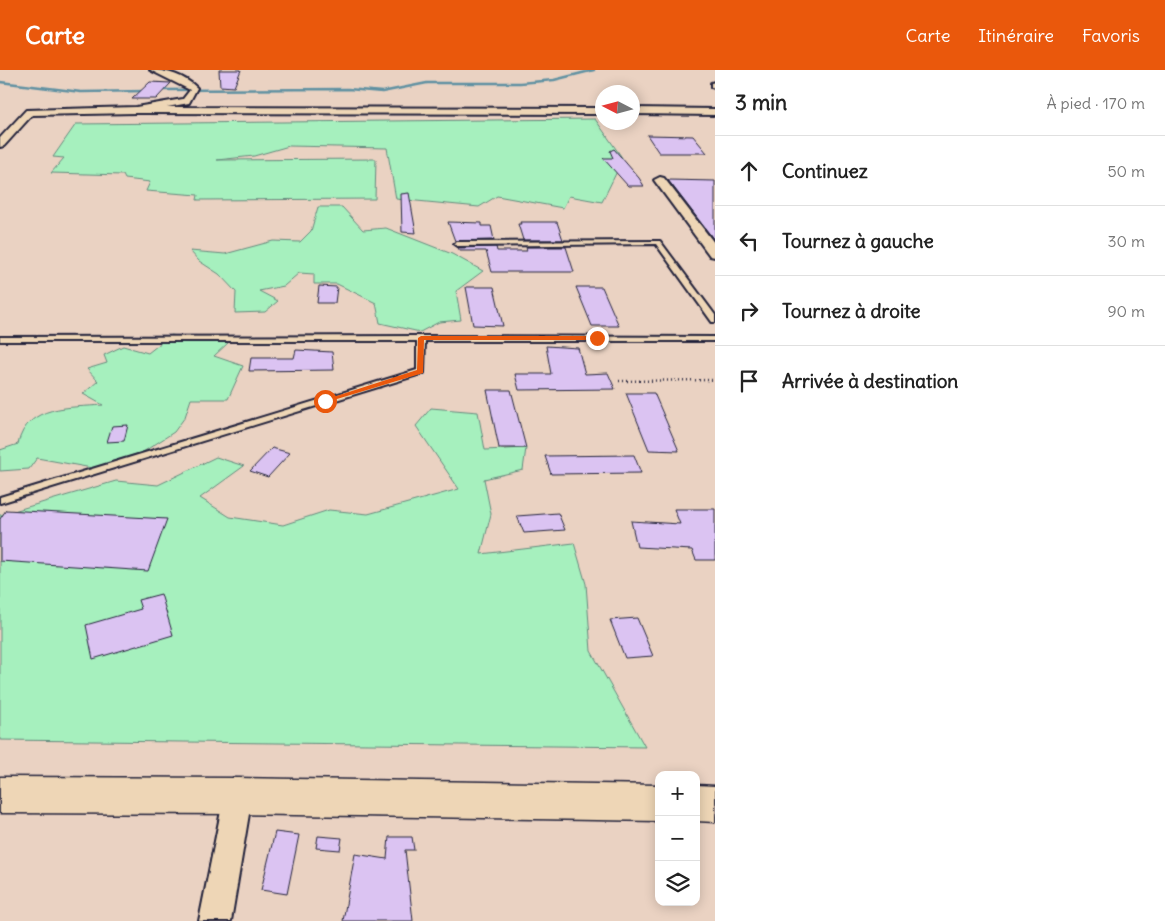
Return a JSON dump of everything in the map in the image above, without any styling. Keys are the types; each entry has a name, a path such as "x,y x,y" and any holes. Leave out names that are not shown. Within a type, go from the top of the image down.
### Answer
{"main road":[{"path":"0,795 238,796 655,803"},
{"path":"700,803 715,804"}],"street":[{"path":"154,70 172,76 193,88 182,70"},
{"path":"136,110 186,101 192,91"},
{"path":"0,144 29,112 136,110 595,111"},
{"path":"640,111 715,112"},
{"path":"660,180 715,253"},
{"path":"215,921 238,796"}],"lane":[{"path":"456,244 658,242 715,320"},
{"path":"0,500 420,371 421,338"},
{"path":"0,339 715,338"}],"path":[{"path":"619,381 715,380"}],"green space":[{"path":"595,119 595,130 603,130 623,159 602,202 569,196 563,208 497,196 479,207 396,199 387,148 289,146 254,156 217,160 376,159 375,199 197,200 198,195 146,191 150,182 125,179 123,175 51,173 64,158 53,157 76,124"},
{"path":"318,207 342,207 363,230 386,228 452,254 483,271 456,291 461,320 439,322 420,332 380,323 376,303 337,284 314,284 314,274 299,273 284,286 259,291 278,301 265,312 235,313 236,292 219,274 199,261 190,251 225,254 273,241 300,242 311,231"},
{"path":"171,335 229,342 214,356 243,366 228,399 191,399 185,417 174,432 143,452 92,468 37,458 29,469 0,471 0,450 18,444 23,431 30,421 40,415 64,408 103,405 83,394 98,381 87,369 107,363 104,355 123,346 148,353"},
{"path":"431,408 478,412 485,450 526,448 523,470 484,479 491,514 481,554 574,543 586,584 591,651 645,747 0,740 0,515 116,481 158,485 216,457 244,466 200,498 230,517 283,525 329,510 368,514 459,489 416,426"}],"building":[{"path":"219,70 241,70 234,87 220,86"},
{"path":"150,82 171,83 156,99 132,99"},
{"path":"647,135 693,136 707,153 659,153"},
{"path":"614,149 644,186 628,186 603,158 613,158 610,151"},
{"path":"668,180 715,181 715,241"},
{"path":"409,193 416,233 402,232 401,194"},
{"path":"448,222 482,223 482,226 491,226 494,240 455,241"},
{"path":"520,222 557,222 563,240 523,240 518,224 521,224"},
{"path":"496,247 497,251 527,251 526,247 566,247 574,272 492,272 486,251 460,251 458,248"},
{"path":"319,286 337,287 335,303 317,303"},
{"path":"466,287 494,287 503,326 473,325"},
{"path":"576,287 602,287 619,326 592,326"},
{"path":"546,346 578,348 585,374 608,373 615,389 519,390 515,374 551,374"},
{"path":"296,350 332,352 334,370 249,371 251,358 294,358"},
{"path":"487,390 511,390 526,448 499,448"},
{"path":"626,393 654,393 679,451 649,450"},
{"path":"128,425 124,441 107,442 112,426"},
{"path":"272,448 290,453 268,477 250,471"},
{"path":"634,455 641,473 551,474 545,456"},
{"path":"674,509 715,509 715,560 696,560 692,550 637,547 631,521 680,524"},
{"path":"6,510 167,519 148,571 0,561 0,519"},
{"path":"558,513 565,530 524,533 517,516"},
{"path":"161,594 173,635 93,659 86,625 141,609 138,600"},
{"path":"637,618 653,656 625,658 610,620"},
{"path":"275,832 299,835 287,894 261,890"},
{"path":"318,836 342,838 340,850 316,848"},
{"path":"389,837 412,837 414,850 405,850 413,921 343,921 355,854 387,859"}],"waterway":[{"path":"157,90 348,89 382,92 427,83 520,83 554,80 594,70"},
{"path":"0,82 81,92 146,91"}],"route":[{"path":"325,401 420,371 421,338 597,338"}]}
